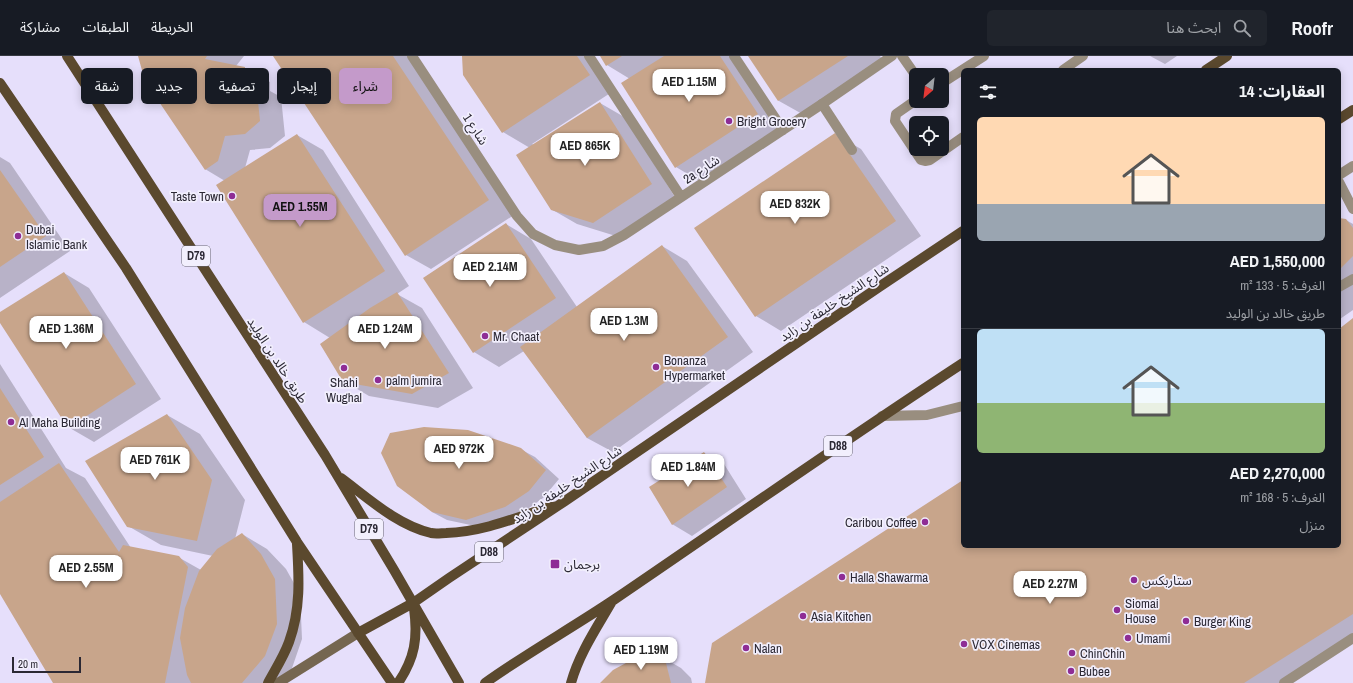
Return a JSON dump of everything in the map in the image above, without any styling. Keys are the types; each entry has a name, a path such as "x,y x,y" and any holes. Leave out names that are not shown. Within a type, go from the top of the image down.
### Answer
{"main road":[{"name":"طريق خالد بن الوليد","path":"67,56 336,474 413,602 459,683"},
{"path":"1209,68 1227,56"},
{"path":"0,83 126,268 297,542 392,683"},
{"path":"1341,118 1353,110"},
{"name":"شارع الشيخ خليفة بن زايد","path":"278,683 358,633 413,602 566,501 879,286 961,232"},
{"name":"D88","path":"485,683 516,661 613,601 882,416 961,364"},
{"path":"336,474 391,515 432,534 461,533 484,528 566,501"},
{"path":"268,683 289,642 296,619 299,598 297,542"},
{"path":"570,683 574,670 589,639 613,601"},
{"path":"398,683 407,670 414,649 416,627 413,602"}],"street":[{"name":"شارع 1","path":"412,56 517,216"},
{"path":"589,56 682,197"},
{"path":"734,56 783,130"},
{"name":"2a شارع","path":"517,216 533,234 555,245 579,250 603,246 624,235 822,104 881,59 892,56"},
{"path":"902,56 910,68"},
{"path":"965,68 984,56"},
{"path":"1066,68 1083,56"},
{"path":"949,78 961,71"},
{"path":"822,104 852,150"},
{"path":"909,105 896,114 895,121 921,160 930,160 961,138"},
{"path":"1341,174 1353,166"},
{"path":"1341,186 1353,209"},
{"path":"1341,286 1353,278"},
{"path":"882,416 927,415 961,406"},
{"path":"1284,683 1353,638"}],"building":[{"path":"138,56 207,56 205,59 245,67 205,68 205,104 258,104 260,121 245,134 225,136 218,161 205,170 161,104 197,104 197,68 141,68"},
{"path":"273,56 393,56 489,200 405,256 305,104 331,104 331,68 281,68"},
{"path":"462,56 577,56 590,75 502,133 463,75"},
{"path":"600,56 622,56 606,66"},
{"path":"664,56 720,56 758,114 675,168 621,83"},
{"path":"748,56 848,56 778,101"},
{"path":"600,102 652,184 593,223 551,210 516,155"},
{"path":"835,133 896,221 755,317 694,228"},
{"path":"297,134 385,271 303,323 216,185"},
{"path":"0,170 46,236 0,267"},
{"path":"1341,218 1346,219 1353,228 1353,256 1341,268"},
{"path":"506,223 556,298 473,353 423,278"},
{"path":"662,245 728,337 587,438 520,347"},
{"path":"64,272 136,384 68,428 0,323 0,312"},
{"path":"397,292 449,373 412,394 343,382 320,344 370,308"},
{"path":"1353,318 1353,614 1244,683 705,683 712,643 961,481 961,548 1341,548 1341,327"},
{"name":"Al Maha Building","path":"0,388 44,457 0,485"},
{"path":"167,414 212,480 197,541 127,527 85,461"},
{"path":"424,427 468,430 521,448 546,470 529,491 505,507 466,520 432,512 397,486 381,453 390,433"},
{"path":"704,452 727,487 672,525 649,487"},
{"path":"59,463 119,552 123,545 179,556 188,567 165,683 53,683 0,594 0,502"},
{"path":"242,533 261,554 275,579 277,624 265,656 242,683 191,683 187,675 180,638 185,608 199,571 217,549"},
{"path":"655,652 666,663 671,683 600,683 613,670 637,657"}],"place":[{"name":"Bright Grocery","path":"729,121"},
{"name":"Taste Town","path":"232,196"},
{"name":"Dubai Islamic Bank","path":"18,236"},
{"name":"Mr. Chaat","path":"485,336"},
{"name":"Bonanza Hypermarket","path":"656,367"},
{"name":"Shahi Wughal","path":"344,368"},
{"name":"palm jumira","path":"378,380"},
{"name":"Al Maha Building","path":"11,422"},
{"name":"Caribou Coffee","path":"925,522"},
{"name":"برجمان","path":"555,564"},
{"name":"Halla Shawarma","path":"842,577"},
{"name":"ستاربكس","path":"1134,580"},
{"name":"Siomai House","path":"1117,610"},
{"name":"Asia Kitchen","path":"803,616"},
{"name":"Burger King","path":"1186,621"},
{"name":"Umami","path":"1128,638"},
{"name":"VOX Cinemas","path":"964,644"},
{"name":"Nalan","path":"746,648"},
{"name":"ChinChin","path":"1072,653"},
{"name":"Bubee","path":"1071,671"}]}
